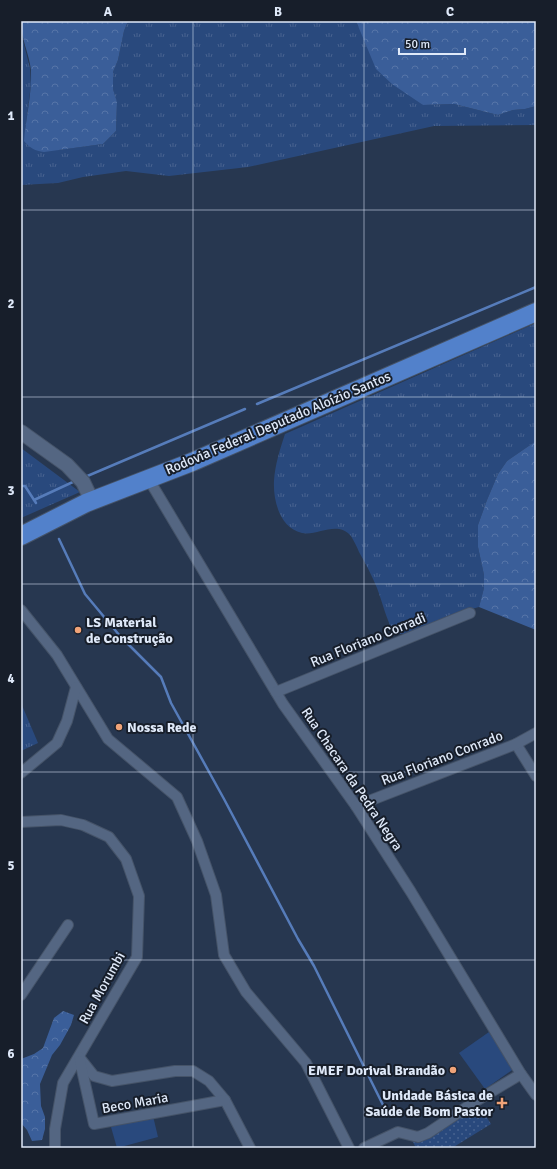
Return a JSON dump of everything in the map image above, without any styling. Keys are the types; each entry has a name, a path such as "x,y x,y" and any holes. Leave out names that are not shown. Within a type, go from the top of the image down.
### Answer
{"highway":[{"name":"Rodovia Federal Deputado Aloízio Santos","path":"21,536 89,502 198,459 536,312"},
{"path":"21,530 89,502"},
{"path":"21,543 46,524"}],"street":[{"path":"21,432 67,465 83,482 89,502"},
{"name":"Rua Chacara da Pedra Negra","path":"148,478 276,692 356,806 411,892 521,1074 536,1095"},
{"path":"21,610 57,655 108,739 177,797 197,841 216,895 224,954 246,992 306,1063 349,1148"},
{"name":"Rua Floriano Corradi","path":"276,692 470,613"},
{"path":"21,773 57,743 67,721 76,687"},
{"name":"Rua Floriano Conrado","path":"356,806 516,744 536,733"},
{"path":"516,744 536,776"},
{"name":"Rua Morumbi","path":"21,822 62,820 82,825 109,837 126,859 139,896 137,957 80,1057 63,1083 55,1129 55,1148"},
{"path":"21,995 68,925"},
{"path":"80,1057 94,1076 112,1081 175,1071 192,1071 209,1081 225,1100 250,1148"},
{"name":"Beco Maria","path":"80,1057 94,1124 225,1100"},
{"path":"364,1148 398,1132 418,1137 428,1133 476,1100 521,1074"}],"green space":[{"path":"21,21 128,21 124,31 118,60 113,72 113,89 117,102 116,131 103,144 44,152 33,149 24,141 30,97 31,70 22,34"},
{"path":"128,21 356,21 358,26 423,105 454,104 498,115 513,110 536,106 536,125 434,126 248,167 169,176 126,171 83,177 58,183 21,185 21,33 30,68 31,84 25,132 58,150 103,144 116,131 117,103 113,89 113,72 118,60 124,31"},
{"path":"356,21 536,21 536,106 513,110 498,115 454,104 423,105 392,84 376,69"},
{"path":"536,323 536,441 507,461 498,474 478,525 478,547 484,575 484,588 479,607 453,614 411,635 394,633 369,570 351,536 346,531 340,529 302,533 288,526 279,513 275,497 274,481 285,434"},
{"path":"536,441 536,630 479,607 484,588 484,575 478,547 478,525 498,474 507,461"},
{"path":"21,448 80,492 21,518"},
{"path":"21,703 38,743 21,751"},
{"path":"63,1011 74,1015 71,1025 60,1045 52,1055 40,1084 41,1106 45,1117 45,1129 42,1140 32,1141 27,1130 21,1123 21,1059 34,1054 43,1048 54,1018"},
{"path":"489,1032 515,1068 485,1089 459,1053"},
{"path":"478,1104 491,1124 452,1148 416,1148 412,1140"},
{"path":"153,1116 158,1137 117,1148 111,1127"}],"waterway":[{"path":"257,404 536,287"},
{"path":"85,477 245,409"},
{"path":"34,500 75,481"},
{"path":"21,486 25,486 36,503"},
{"path":"59,539 85,594 120,636 161,677 171,703 314,966 385,1109"}],"place":[{"name":"LS Material de Construção","path":"78,630"},
{"name":"Nossa Rede","path":"119,727"},
{"name":"EMEF Dorival Brandão","path":"453,1070"},
{"name":"Unidade Básica de Saúde de Bom Pastor","path":"502,1103"}]}
